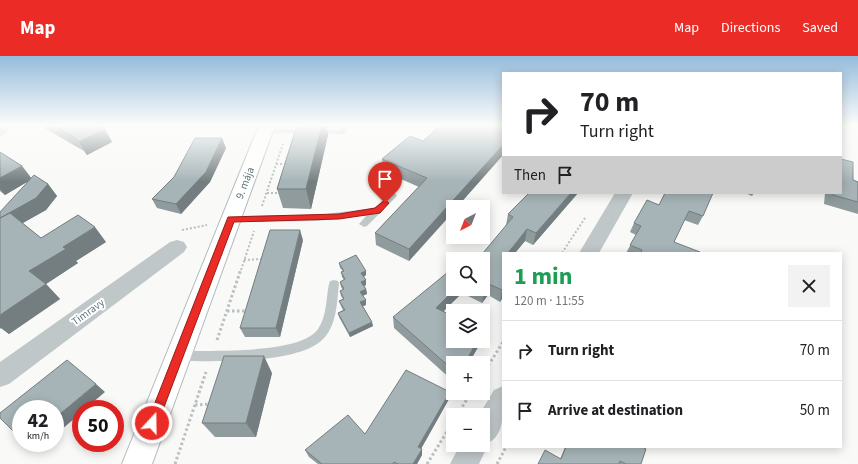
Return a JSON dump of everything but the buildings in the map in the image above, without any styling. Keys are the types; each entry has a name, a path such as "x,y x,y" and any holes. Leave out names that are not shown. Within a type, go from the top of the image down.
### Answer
{"main road":[{"name":"9. mája","path":"137,464 231,219 266,144"}],"street":[{"path":"590,252 623,194"},
{"name":"Timravy","path":"3,370 180,238"},
{"path":"490,420 502,400"},
{"path":"464,464 471,452"}],"lane":[{"path":"364,224 393,195"},
{"path":"231,219 318,218 377,211"},
{"path":"178,356 278,352 308,345 317,339 326,325 334,284"}],"path":[{"path":"175,464 276,164 274,144"},
{"path":"276,164 289,164"},
{"path":"266,193 287,193"},
{"path":"563,252 586,217"},
{"path":"180,238 208,225"},
{"path":"244,260 268,259"},
{"path":"227,312 252,311"},
{"path":"490,363 502,344"},
{"path":"195,405 218,404"},
{"path":"427,464 446,433"},
{"path":"497,464 505,448"}],"route":[{"path":"152,423 231,219 318,218 339,216 377,211 385,203"}]}
